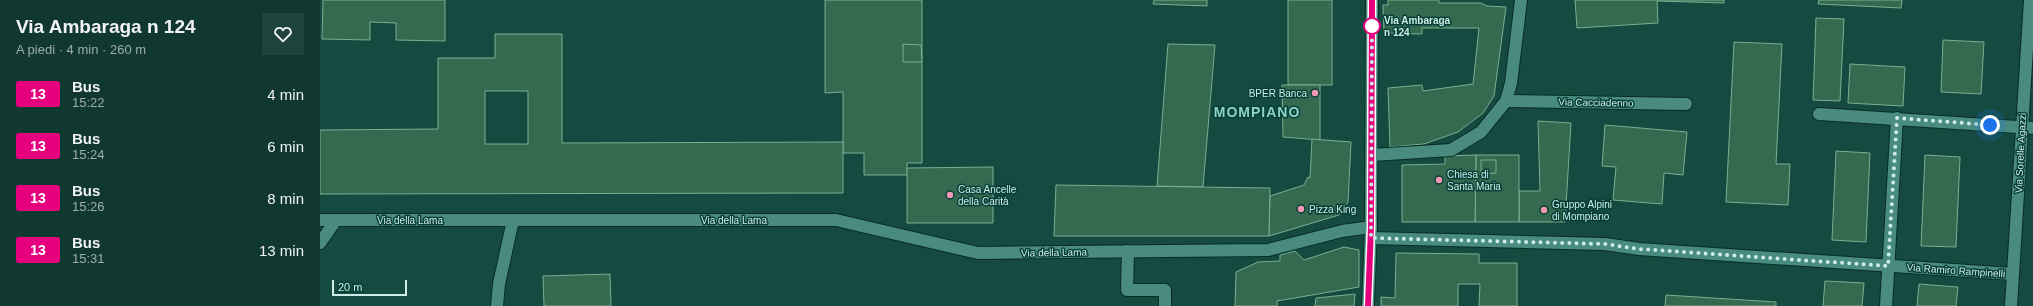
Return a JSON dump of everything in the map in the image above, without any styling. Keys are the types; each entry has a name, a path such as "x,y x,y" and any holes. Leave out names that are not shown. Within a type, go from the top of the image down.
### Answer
{"street":[{"path":"1368,306 1371,233 1372,0"},
{"path":"1372,155 1451,150 1481,132 1506,101 1511,83 1521,0"},
{"name":"Via Sorelle Agazzi","path":"2011,306 2027,128 2030,0"},
{"name":"Via Cacciadenno","path":"1506,101 1686,104"},
{"path":"1819,114 1897,118 2027,128"},
{"path":"1886,306 1897,118"},
{"name":"Via della Lama","path":"320,220 836,220 978,253 1128,250 1268,250 1342,231 1371,233"},
{"path":"320,244 336,220"},
{"path":"497,306 499,284 513,220"},
{"name":"Via Ramiro Rampinelli","path":"1371,233 1605,244 1639,249 2013,274"},
{"path":"1128,250 1127,290 1165,290 1165,306"}],"building":[{"path":"323,0 445,0 445,41 396,40 396,23 370,22 370,40 322,39"},
{"path":"825,0 922,0 922,163 907,163 907,175 864,175 864,153 843,153 843,92 825,93"},
{"path":"1154,0 1207,0 1207,6 1153,4"},
{"path":"1288,0 1332,0 1332,85 1288,85"},
{"path":"1388,0 1439,0 1439,3 1481,3 1487,6 1506,7 1494,96 1483,113 1458,132 1424,144 1390,147 1388,88 1422,85 1423,91 1473,84 1479,28 1422,28 1422,34 1384,33 1383,5 1388,5"},
{"path":"1575,0 1724,0 1724,3 1657,1 1658,23 1577,28"},
{"path":"1819,0 1902,0 1901,8 1818,4"},
{"path":"1816,18 1844,19 1840,101 1813,100"},
{"path":"495,34 562,34 562,143 843,142 843,193 320,194 320,130 438,129 438,58 495,58","holes":["485,91 528,91 528,144 485,144"]},
{"path":"1943,40 1984,42 1981,94 1941,92"},
{"path":"1734,42 1782,44 1776,164 1790,164 1788,205 1726,202"},
{"path":"903,44 921,45 922,62 903,62"},
{"path":"1168,44 1215,45 1203,187 1157,186"},
{"path":"1850,64 1905,67 1903,106 1848,103"},
{"path":"1282,85 1320,85 1320,140 1283,137"},
{"path":"1538,121 1571,123 1565,222 1519,222 1519,191 1540,191"},
{"path":"1605,125 1687,132 1683,175 1664,173 1662,204 1613,200 1616,167 1602,166"},
{"path":"1312,139 1351,142 1348,202 1339,215 1269,236 1270,196 1304,185 1308,177 1310,178"},
{"path":"1836,151 1870,153 1866,242 1832,240"},
{"path":"1476,155 1519,155 1519,222 1475,222"},
{"name":"Chiesa di Santa Maria","path":"1476,155 1475,222 1402,222 1402,165 1445,164 1445,156"},
{"path":"1925,155 1960,157 1956,247 1921,246"},
{"path":"1481,160 1496,160 1496,173 1481,174"},
{"name":"Casa Ancelle della Carità","path":"993,167 993,223 907,223 907,168"},
{"path":"1056,185 1270,188 1269,236 1054,236"},
{"path":"1344,247 1359,250 1359,287 1277,301 1277,306 1235,306 1236,272 1258,262 1280,261 1280,255 1295,251 1304,260"},
{"path":"1396,253 1479,254 1479,263 1517,263 1517,306 1479,306 1480,284 1458,284 1458,306 1381,306 1381,297 1395,298"},
{"path":"610,274 611,306 544,306 543,276"},
{"path":"1825,281 1864,283 1862,306 1823,306"},
{"path":"1919,284 1958,287 1956,306 1917,306"},
{"path":"1355,294 1354,306 1315,306 1316,298"},
{"path":"1666,295 1776,302 1776,306 1665,306"}],"bus line":[{"name":"13","path":"1368,306 1372,155 1372,0"}],"place":[{"name":"Via Ambaraga n 124","path":"1372,26"},
{"name":"BPER Banca","path":"1315,93"},
{"name":"Chiesa di Santa Maria","path":"1439,180"},
{"name":"Casa Ancelle della Carità","path":"950,195"},
{"name":"Pizza King","path":"1301,209"},
{"name":"Gruppo Alpini di Mompiano","path":"1544,210"}],"district":[{"name":"MOMPIANO","path":"1257,112"}],"route":[{"path":"1372,26 1371,238 1605,244 1639,249 1888,266 1897,118 1990,125"}]}
